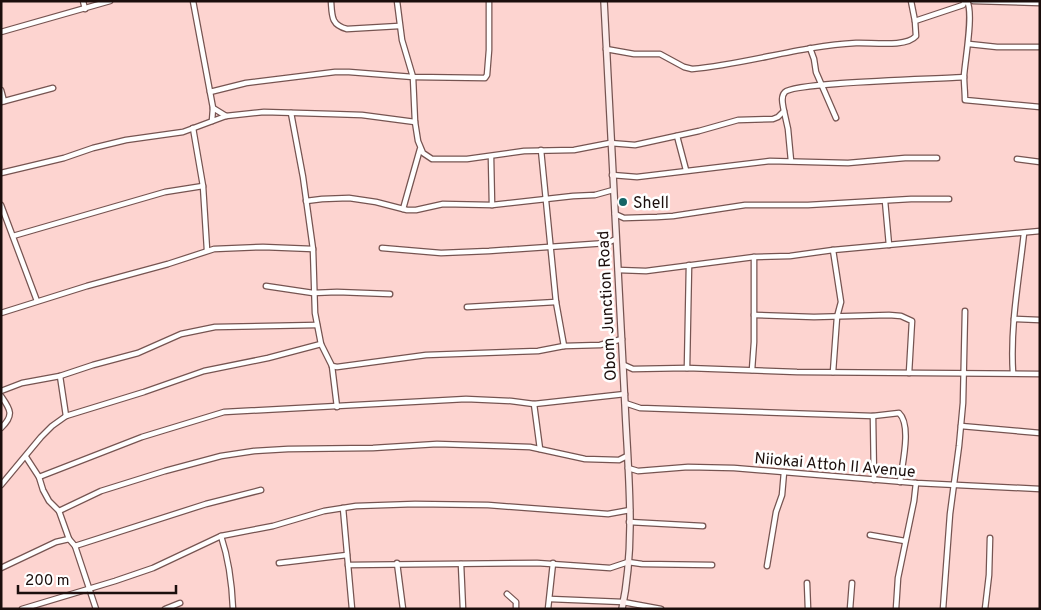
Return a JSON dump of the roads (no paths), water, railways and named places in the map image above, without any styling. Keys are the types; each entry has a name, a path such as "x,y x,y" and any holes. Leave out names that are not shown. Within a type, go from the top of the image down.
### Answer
{"main road":[{"name":"Obom Junction Road","path":"604,1 630,510 628,562 622,609"}],"street":[{"path":"83,1 85,9"},
{"path":"1,32 110,1"},
{"path":"194,1 213,108 212,121"},
{"path":"331,1 334,22 338,27 347,29 399,26"},
{"path":"397,1 399,26 405,54 413,77 415,122 420,148 422,154 432,159 491,157 524,151 574,150 610,143 635,145 738,120 773,119 778,117 784,110"},
{"path":"210,92 246,84 335,72 413,77 485,78 487,75 489,50 489,1"},
{"path":"606,49 634,54 660,54 684,67 692,69 810,48 852,43 908,41 913,40 916,36 916,21 911,1"},
{"path":"916,21 963,5 966,1 970,7 964,77 965,100 1040,107"},
{"path":"973,1 1040,3"},
{"path":"968,44 997,47 1040,47"},
{"path":"810,48 816,72 836,118"},
{"path":"792,160 782,100 784,92 822,85 964,77"},
{"path":"1,90 3,101 53,88"},
{"path":"213,108 226,116"},
{"path":"1,173 64,158 93,148 183,132 226,116 264,112 362,115 415,122"},
{"path":"291,113 313,249 313,293 317,325 321,344 332,366 337,407"},
{"path":"193,128 202,186 207,250"},
{"path":"677,136 686,170"},
{"path":"403,209 420,148"},
{"path":"541,150 556,302 564,346"},
{"path":"491,157 492,205"},
{"path":"612,175 637,177 746,163 792,160 848,163 904,158 936,158"},
{"path":"1017,159 1040,162"},
{"path":"14,236 165,192 202,186"},
{"path":"306,201 350,198 416,210 443,204 492,205 595,195 613,190"},
{"path":"615,214 624,218 657,217 745,205 808,205 884,200 950,199"},
{"path":"884,200 889,245"},
{"path":"1,205 37,301"},
{"path":"618,270 646,272 754,257 790,256 833,250 1040,231"},
{"path":"1013,373 1011,352 1024,232"},
{"path":"382,248 441,253 489,252 607,243 616,239"},
{"path":"1,313 168,264 207,250 253,247 313,249"},
{"path":"833,250 841,302 837,316 833,372"},
{"path":"752,370 754,257"},
{"path":"687,368 689,265"},
{"path":"266,286 313,293 390,294"},
{"path":"466,307 556,302"},
{"path":"943,609 964,374 965,311"},
{"path":"754,315 889,315 908,318 912,321 909,373"},
{"path":"1014,319 1040,320"},
{"path":"1,391 22,383 60,376 138,353 168,339 202,328 317,325"},
{"path":"332,366 338,367 426,355 538,351 564,346 600,344 622,339"},
{"path":"1,485 41,437 66,416 204,371 268,358 321,344"},
{"path":"624,365 633,369 687,368 833,372 1040,374"},
{"path":"60,376 66,416"},
{"path":"39,477 142,437 224,412 466,400 511,401 534,404 625,394"},
{"path":"1,396 9,407 10,413 9,421 1,428"},
{"path":"625,403 640,408 873,416 899,413 903,417 905,425 905,444 900,482"},
{"path":"534,404 540,449"},
{"path":"873,416 874,480"},
{"path":"960,426 1040,433"},
{"path":"59,511 101,492 165,471 221,456 254,451 373,448 437,444 516,446 585,459 619,460 627,456"},
{"path":"26,457 39,477 49,501 59,511 69,539 75,546 96,609"},
{"name":"Niiokai Attoh II Avenue","path":"628,468 638,471 700,467 900,482 1040,489"},
{"path":"767,566 776,512 782,495 784,472"},
{"path":"896,609 898,578 916,483"},
{"path":"75,546 206,504 261,490"},
{"path":"22,609 152,568 221,536 273,526 301,516 343,508 415,504 495,506 608,514 630,510"},
{"path":"343,508 352,609"},
{"path":"629,522 703,526"},
{"path":"870,535 905,541"},
{"path":"221,536 227,554 233,609"},
{"path":"985,609 989,575 990,538"},
{"path":"1,568 56,542 69,539"},
{"path":"279,563 347,556"},
{"path":"348,565 398,563 554,564 610,568 628,562 712,565"},
{"path":"398,563 403,609"},
{"path":"461,564 463,609"},
{"path":"548,609 554,564"},
{"path":"807,583 808,609"},
{"path":"850,609 852,583"},
{"path":"507,594 516,602 516,609"},
{"path":"550,599 623,602 662,609"},
{"path":"165,609 180,604"}],"place":[{"name":"Shell","path":"623,202"}]}
